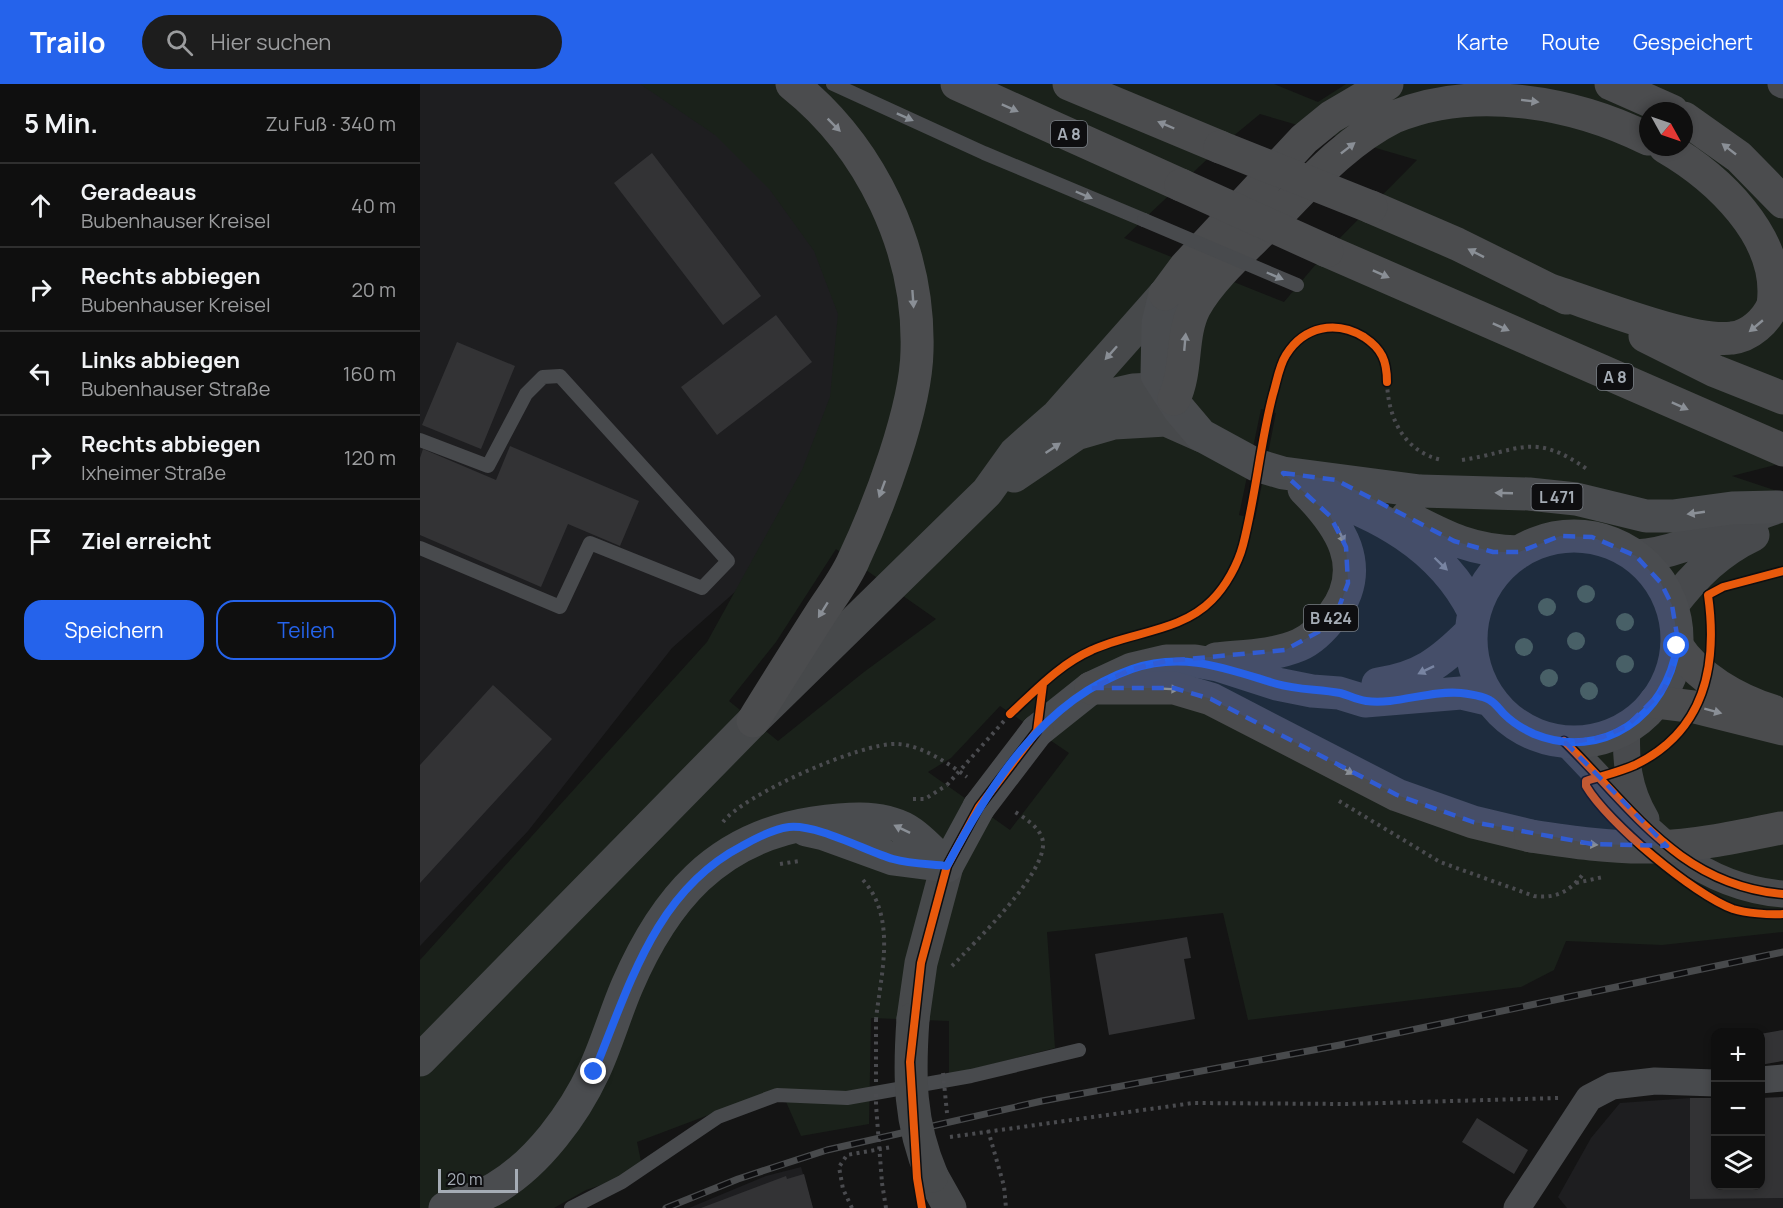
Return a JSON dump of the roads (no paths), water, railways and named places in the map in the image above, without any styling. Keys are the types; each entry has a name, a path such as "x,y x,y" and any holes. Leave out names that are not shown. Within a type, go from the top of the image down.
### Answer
{"highway":[{"path":"753,721 854,561 881,492 906,417 917,351 912,281 891,211 872,174 841,132 792,84"},
{"name":"A 8","path":"957,84 1328,251 1783,450"},
{"path":"1069,84 1457,244 1714,371 1783,398"},
{"path":"1165,294 1185,267 1304,139 1331,117 1388,84"},
{"path":"1611,84 1652,102"},
{"path":"1166,409 1183,375 1189,320 1205,291 1328,164 1354,142 1394,117 1435,102 1502,98 1533,100 1580,111 1639,135"},
{"path":"1693,124 1739,157 1783,202"},
{"path":"1547,288 1683,332 1716,339 1744,335 1764,319 1778,294 1781,274 1779,260 1767,233 1739,201 1719,183 1678,156"},
{"path":"1677,646 1687,662 1708,678 1754,703 1783,714"},
{"path":"1091,688 1174,688 1198,694 1224,705 1397,795 1473,822 1531,836 1592,844 1651,847 1734,837 1782,828"},
{"path":"1655,702 1695,707 1783,729"}],"main road":[{"name":"B 424","path":"1165,294 1158,323 1156,362 1166,409 1179,409 1202,436 1243,460 1356,507 1399,530 1450,573 1462,587 1472,622 1476,670 1491,700 1523,728 1543,737 1564,741 1597,739 1627,726 1655,702 1670,675 1677,646 1672,605 1654,573 1635,556 1607,541 1576,535 1545,540 1519,552 1490,579 1472,622 1447,656 1424,672 1339,693"},
{"path":"420,1060 753,721 889,585 987,492 1015,453 1058,415 1165,294"},
{"path":"987,492 1029,467 1076,434 1166,409 1154,388 1098,398 1058,415"},
{"name":"B 424","path":"1294,481 1336,480 1466,546 1493,552 1519,552"},
{"name":"L 471","path":"1336,480 1420,491 1529,494 1576,499 1646,516 1673,516 1732,508 1780,511"},
{"name":"B 424","path":"947,866 986,798 1023,723 1132,669 1166,661 1195,661 1265,654 1299,645 1320,631 1339,607 1348,583 1346,547 1336,525 1294,481"},
{"name":"B 424","path":"1195,661 1218,665 1277,684 1312,691 1339,693 1365,701 1461,693 1491,700"},
{"path":"445,1208 496,1188 525,1165 572,1109 594,1072 627,986 648,942 668,910 698,875 729,853 759,837 790,827 839,819 868,819 907,830 947,866 921,963 910,1062 916,1137 924,1187 950,1208"}],"street":[{"path":"1635,556 1662,554 1683,548 1780,511"},
{"path":"1672,605 1696,574 1780,511"},
{"path":"1627,726 1627,768 1631,789 1657,838"},
{"path":"1564,741 1622,805 1657,838 1693,866 1724,882 1758,892 1783,894"},
{"path":"1765,1080 1783,1078"},
{"path":"1517,1208 1589,1098 1612,1086 1656,1082 1711,1083"}],"lane":[{"path":"833,84 984,153 1297,285"},
{"path":"420,440 488,466 526,394 543,377 560,376 728,561 702,588 590,543 560,607 420,548"},
{"path":"572,1208 622,1182 718,1116 777,1095 847,1098 970,1076 1079,1050"}],"railway":[{"path":"666,1208 738,1179 827,1150 1042,1101 1340,1045 1783,952"}]}
